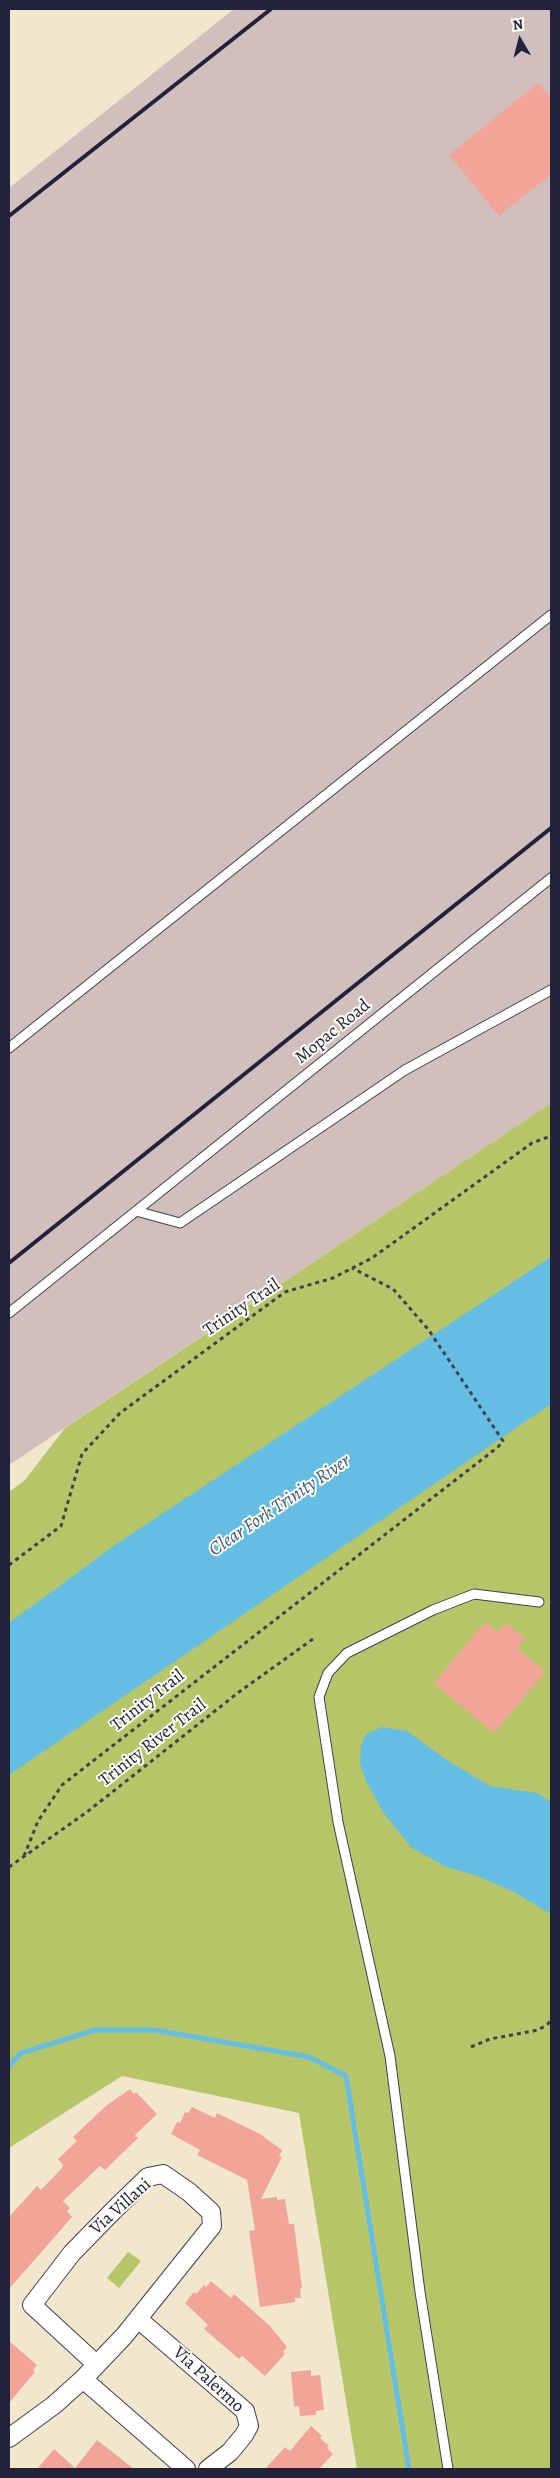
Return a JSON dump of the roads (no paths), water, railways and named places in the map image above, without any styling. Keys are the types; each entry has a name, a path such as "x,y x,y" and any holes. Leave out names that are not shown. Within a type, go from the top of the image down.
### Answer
{"street":[{"name":"Via Villani","path":"9,2438 54,2406 83,2379 138,2319 212,2226 211,2212 189,2192 163,2174 148,2177 115,2209 72,2253 32,2306 96,2364"},
{"name":"Via Palermo","path":"138,2319 245,2411 249,2426 244,2435 230,2452 208,2469"},
{"path":"83,2379 186,2469"}],"lane":[{"path":"9,1048 551,615"},
{"name":"Mopac Road","path":"9,1313 551,878"},
{"path":"136,1211 180,1223 405,1070 551,990"},
{"path":"448,2469 420,2292 390,2056 338,1822 319,1697 328,1673 347,1653 433,1610 474,1594 539,1602"}],"water":[{"name":"Clear Fork Trinity River","path":"551,1257 551,1404 9,1775 9,1623 115,1545"},
{"path":"382,1727 407,1731 445,1759 490,1786 537,1793 551,1802 551,1914 514,1892 475,1875 446,1867 411,1847 383,1812 366,1781 360,1764 361,1746 366,1734"}],"waterway":[{"path":"9,2066 21,2053 95,2030 155,2030 309,2057 346,2076 409,2469"}],"railway":[{"path":"9,216 271,9"},
{"path":"9,1263 551,828"}]}
